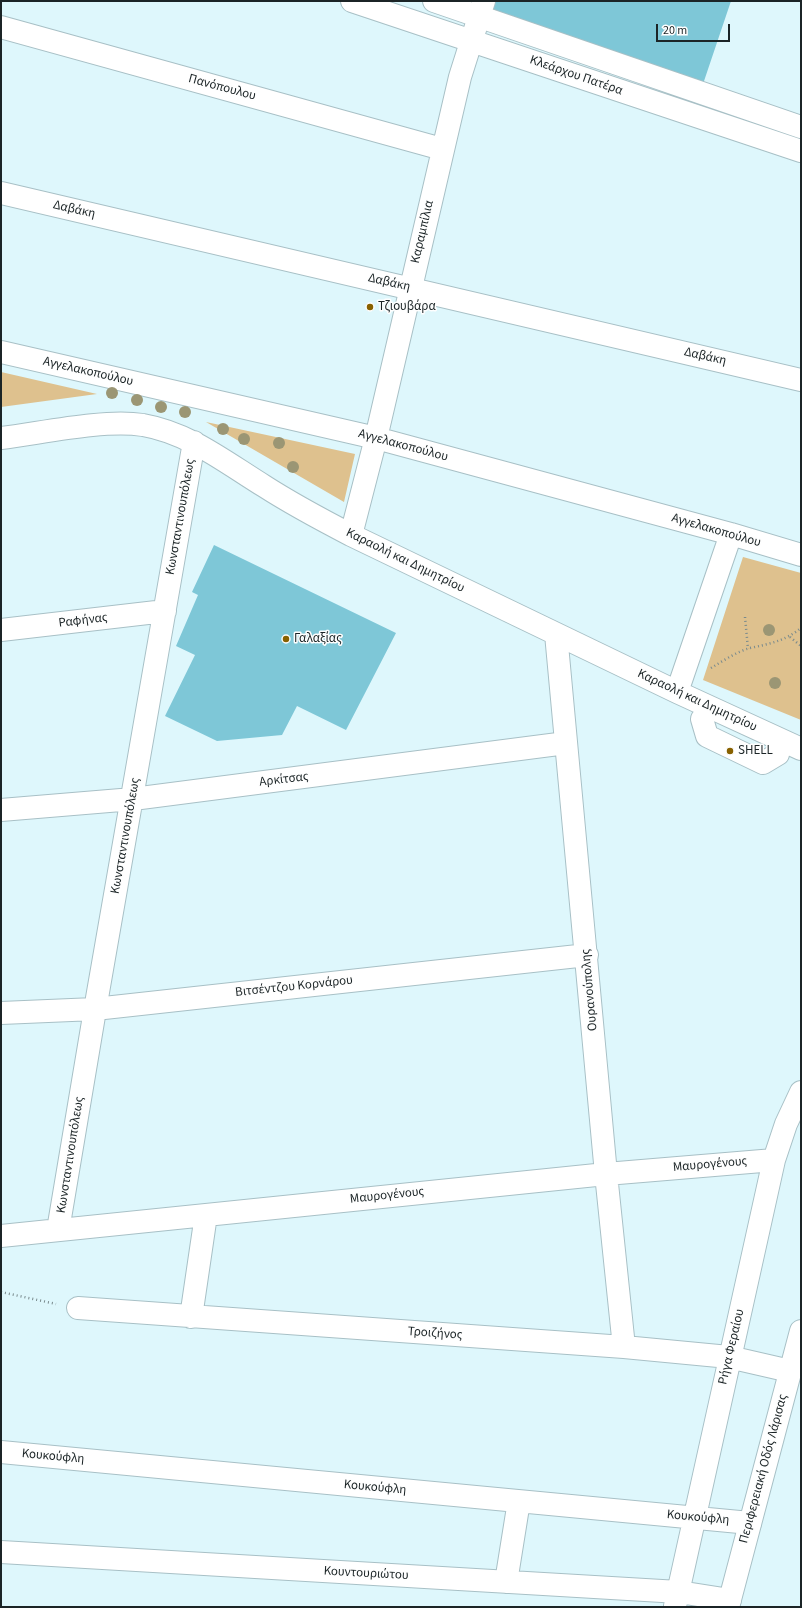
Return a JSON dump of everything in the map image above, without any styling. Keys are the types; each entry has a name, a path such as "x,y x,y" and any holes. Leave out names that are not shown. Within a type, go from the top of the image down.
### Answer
{"main road":[{"name":"Κλεάρχου Πατέρα","path":"352,1 801,151"},
{"name":"Κλεάρχου Πατέρα","path":"434,1 481,9 801,127"},
{"name":"Καραμπίλια","path":"351,535 376,438 442,149 470,40 481,9"},
{"name":"Πανόπουλου","path":"1,27 442,149"},
{"name":"Δαβάκη","path":"1,193 801,380"},
{"name":"Αγγελακοπούλου","path":"1,352 376,438 731,534 801,555"},
{"name":"Καραολή και Δημητρίου","path":"1,438 91,426 120,424 142,425 165,430 194,442 304,510 351,535 677,692 801,749"},
{"name":"Κωνσταντινουπόλεως","path":"58,1230 194,442"},
{"path":"677,692 731,534"},
{"name":"Ραφήνας","path":"1,630 165,611"},
{"name":"Ουρανούπολης","path":"556,634 587,955 606,1174 624,1347"},
{"path":"702,718 707,736 763,763 778,754"},
{"name":"Αρκίτσας","path":"1,810 133,799 566,743"},
{"name":"Βιτσέντζου Κορνάρου","path":"1,1013 95,1009 587,955"},
{"name":"Ρήγα Φεραίου","path":"677,1600 729,1357 774,1160 786,1124 801,1092"},
{"name":"Μαυρογένους","path":"1,1236 606,1174 774,1160"},
{"path":"191,1317 206,1215"},
{"name":"Τρoιζήνος","path":"78,1308 624,1347 729,1357 790,1371"},
{"name":"Περιφερειακή Οδός Λάρισας","path":"729,1603 801,1331"},
{"name":"Κουκούφλη","path":"1,1452 750,1523"},
{"path":"506,1582 519,1501"},
{"name":"Κουντουριώτου","path":"1,1552 506,1582 677,1600 729,1603"}],"path":[{"path":"745,617 748,649"},
{"path":"686,664 705,672 722,661 748,649 790,637 801,628"},
{"path":"790,637 801,646"},
{"path":"1,1292 78,1308"}],"shaded area":[{"path":"1,372 97,394 1,407"},
{"path":"206,422 355,454 344,502"},
{"path":"743,557 801,573 801,720 703,680"}],"building":[{"path":"489,1 731,1 702,87 485,13"},
{"name":"Γαλαξίας","path":"214,545 396,633 346,730 297,706 282,735 217,741 165,716 195,655 176,646 198,595 192,592"}],"place":[{"name":"Τζιουβάρα","path":"370,307"},
{"name":"Γαλαξίας","path":"286,639"},
{"name":"SHELL","path":"730,751"}]}
